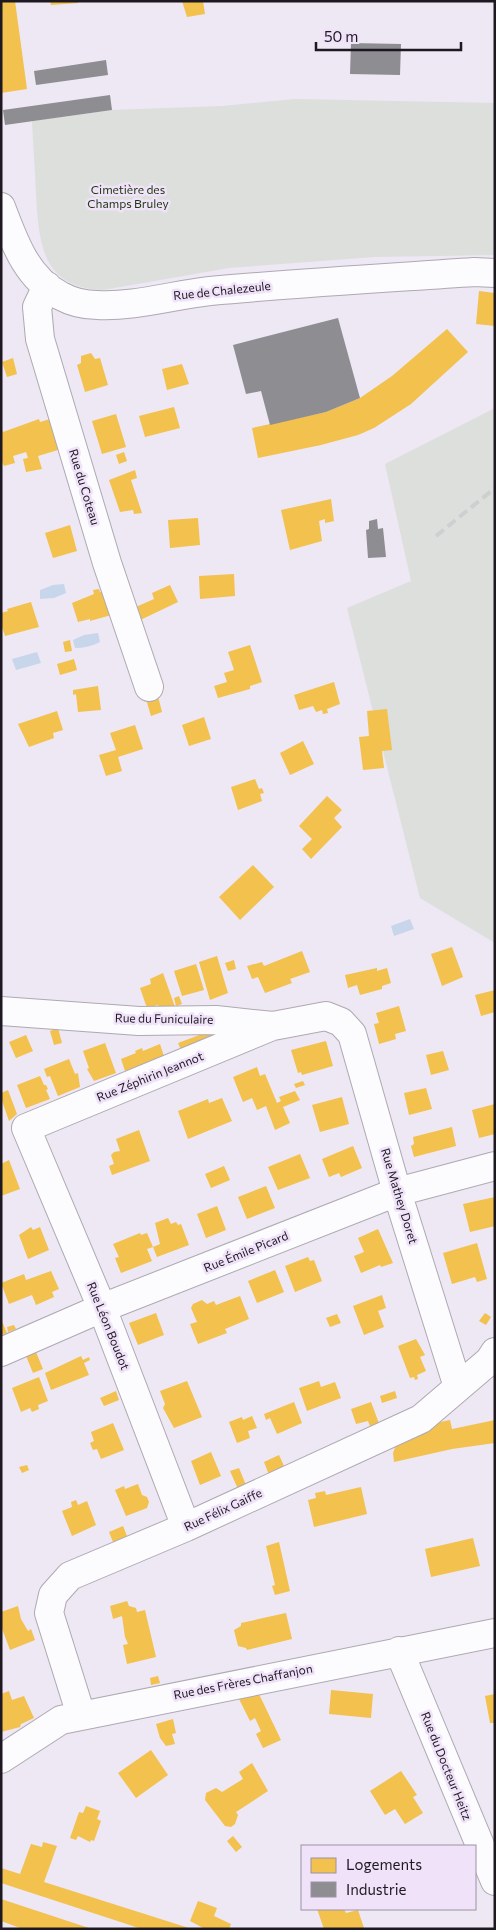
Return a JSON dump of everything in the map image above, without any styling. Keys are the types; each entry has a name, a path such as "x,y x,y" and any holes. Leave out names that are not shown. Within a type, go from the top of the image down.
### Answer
{"street":[{"name":"Rue de Chalezeule","path":"1,207 19,254 34,274 60,296 78,303 98,305 306,283 474,272 495,273"},
{"name":"Rue du Coteau","path":"47,286 37,307 40,339 107,563 149,687"},
{"name":"Rue du Funiculaire","path":"1,1011 139,1021 216,1020 273,1026 326,1016"},
{"name":"Rue Mathey Doret","path":"326,1016 341,1022 352,1034 458,1387"},
{"name":"Rue Zéphirin Jeannot","path":"26,1128 273,1026"},
{"name":"Rue Léon Boudot","path":"26,1128 102,1308 186,1527"},
{"name":"Rue Émile Picard","path":"1,1352 102,1308 398,1192 495,1166"},
{"name":"Rue Félix Gaiffe","path":"81,1715 49,1612 53,1595 70,1576 186,1527 420,1419 490,1361 495,1352"},
{"name":"Rue des Frères Chaffanjon","path":"1,1759 61,1720 495,1633"},
{"name":"Rue du Docteur Heitz","path":"399,1651 495,1881"}],"green space":[{"name":"Cimetière des Champs Bruley","path":"295,99 495,103 495,255 375,257 229,268 103,290 82,287 67,281 55,271 47,259 39,229 32,121 112,110 222,106"},
{"path":"495,408 495,943 420,898 347,608 411,581 385,464"}],"water":[{"path":"64,584 66,593 54,598 40,599 40,590 53,585"},
{"path":"98,633 100,642 82,648 75,648 73,640 84,635"},
{"path":"37,652 41,663 16,670 12,659"},
{"path":"410,919 414,929 394,936 391,926"}],"building: Logements":[{"path":"1,1 15,1 27,89 1,93"},
{"path":"50,1 78,1 78,3 51,5"},
{"path":"182,1 203,1 205,14 187,17"},
{"path":"479,291 495,293 495,326 476,324"},
{"path":"447,329 468,352 411,404 374,428 358,435 258,458 252,428 326,412 360,398 392,376"},
{"path":"91,353 95,359 100,358 108,385 85,392 77,365 81,363 81,356"},
{"path":"13,358 17,374 7,377 2,362"},
{"path":"182,364 189,384 167,390 162,369"},
{"path":"174,407 180,428 145,437 139,416"},
{"path":"116,414 126,447 102,454 92,421"},
{"path":"39,419 40,422 50,419 58,450 38,456 42,469 26,472 23,459 28,458 26,452 13,456 15,463 4,466 1,460 1,427 3,432"},
{"path":"124,452 127,461 119,464 116,455"},
{"path":"135,470 137,478 131,480 142,513 134,514 133,510 120,512 109,480"},
{"path":"331,499 334,521 325,523 325,519 319,521 322,541 290,550 281,510"},
{"path":"198,518 200,545 170,548 168,520"},
{"path":"70,525 77,551 53,558 45,533"},
{"path":"234,574 235,596 200,599 199,576"},
{"path":"170,585 178,602 134,623 129,610 154,599 152,593"},
{"path":"99,589 100,592 108,590 115,614 90,621 90,619 78,622 72,603 94,594 93,590"},
{"path":"31,602 39,627 5,636 1,624 1,613 8,611 7,609"},
{"path":"70,640 72,651 65,652 63,642"},
{"path":"250,645 262,682 250,686 250,689 218,698 214,686 227,682 224,673 234,670 228,652"},
{"path":"74,659 77,670 60,675 57,664"},
{"path":"334,682 340,704 327,709 328,713 323,714 322,710 316,712 313,706 299,710 294,695"},
{"path":"98,686 101,710 78,712 76,694 73,695 73,690"},
{"path":"158,696 162,712 151,716 146,699"},
{"path":"387,709 392,750 382,751 384,768 363,770 359,737 369,736 367,711"},
{"path":"57,711 63,730 53,733 54,738 29,747 18,724"},
{"path":"204,717 211,739 189,746 182,725"},
{"path":"135,725 143,749 118,757 122,771 106,776 99,755 116,750 110,733"},
{"path":"303,741 314,764 290,775 280,753"},
{"path":"255,779 259,789 262,788 264,793 260,794 262,801 238,810 231,787"},
{"path":"327,796 342,810 334,818 342,827 311,859 302,849 312,839 299,826"},
{"path":"253,865 274,887 240,920 219,897"},
{"path":"452,947 463,977 442,986 431,954"},
{"path":"302,951 310,972 290,979 292,983 265,993 258,977 252,979 247,966 262,962 264,966"},
{"path":"217,956 228,993 210,1000 199,962"},
{"path":"234,960 236,969 228,971 225,963"},
{"path":"196,964 204,990 182,996 174,971"},
{"path":"377,968 377,971 387,968 391,983 382,986 382,989 360,995 357,985 348,988 345,975"},
{"path":"163,973 175,1007 161,1012 158,1005 147,1008 140,988 151,984 150,979"},
{"path":"495,990 495,1012 481,1016 475,995"},
{"path":"179,996 182,1004 176,1006 174,998"},
{"path":"399,1006 406,1031 395,1034 396,1039 379,1044 374,1024 379,1023 376,1013"},
{"path":"58,1028 62,1043 54,1045 50,1031"},
{"path":"209,1028 215,1042 183,1055 178,1043 202,1034"},
{"path":"26,1035 33,1051 16,1058 9,1042"},
{"path":"326,1041 333,1066 302,1075 301,1072 298,1073 291,1050"},
{"path":"105,1043 116,1073 94,1081 87,1069 89,1068 83,1051"},
{"path":"160,1044 164,1056 125,1071 121,1059 136,1053 135,1051 142,1048 143,1051"},
{"path":"443,1051 449,1070 431,1075 426,1055"},
{"path":"69,1059 75,1074 78,1073 80,1087 58,1096 50,1076 47,1077 44,1069"},
{"path":"257,1067 260,1076 265,1074 277,1103 281,1101 279,1097 295,1091 300,1100 283,1107 290,1123 275,1130 266,1106 257,1110 252,1098 243,1102 233,1077"},
{"path":"40,1076 48,1089 46,1090 50,1099 26,1108 17,1085"},
{"path":"303,1081 305,1085 296,1088 294,1084"},
{"path":"426,1088 432,1109 409,1115 404,1093"},
{"path":"8,1090 17,1114 9,1121 1,1098 1,1093"},
{"path":"342,1097 349,1124 320,1132 312,1105"},
{"path":"222,1098 232,1121 188,1139 178,1111 208,1099 209,1103"},
{"path":"495,1104 495,1134 479,1138 472,1110"},
{"path":"452,1127 456,1146 414,1157 411,1146 414,1144 413,1137"},
{"path":"139,1130 150,1161 112,1175 109,1166 114,1164 111,1155 114,1152 120,1151 116,1139"},
{"path":"353,1146 362,1168 341,1177 339,1173 329,1177 322,1159"},
{"path":"300,1154 310,1178 278,1190 268,1167"},
{"path":"9,1160 20,1189 1,1196 1,1164"},
{"path":"224,1166 230,1180 211,1188 205,1174"},
{"path":"266,1186 275,1208 247,1219 238,1197"},
{"path":"495,1197 495,1226 470,1232 463,1204"},
{"path":"217,1206 226,1230 206,1238 197,1214"},
{"path":"168,1218 171,1224 176,1222 178,1225 181,1224 189,1245 157,1257 153,1247 160,1244 155,1223"},
{"path":"31,1227 33,1230 40,1227 49,1250 28,1259 19,1235"},
{"path":"378,1229 393,1263 381,1267 380,1265 361,1273 354,1256 364,1252 358,1238"},
{"path":"140,1233 141,1235 147,1233 153,1247 147,1249 152,1261 121,1273 115,1258 119,1257 113,1244"},
{"path":"477,1243 487,1279 477,1282 475,1277 452,1284 443,1253"},
{"path":"308,1257 310,1261 314,1260 322,1281 295,1292 285,1266"},
{"path":"275,1270 284,1292 257,1303 248,1281"},
{"path":"51,1271 59,1289 52,1292 54,1297 36,1305 32,1295 9,1304 1,1283 24,1274 26,1280"},
{"path":"382,1295 386,1308 378,1311 384,1327 364,1335 353,1306"},
{"path":"240,1296 249,1319 225,1329 227,1333 198,1344 190,1324 197,1322 191,1308 193,1304 202,1300 207,1304 214,1301 216,1305"},
{"path":"156,1313 164,1335 138,1345 129,1323"},
{"path":"485,1313 491,1317 486,1325 479,1321"},
{"path":"337,1314 341,1323 330,1327 326,1318"},
{"path":"1,1319 7,1333 1,1335"},
{"path":"14,1325 16,1329 8,1332 7,1327"},
{"path":"416,1339 425,1355 420,1357 426,1371 417,1375 418,1379 415,1380 414,1377 410,1378 398,1346"},
{"path":"36,1352 43,1369 33,1373 26,1356"},
{"path":"81,1356 83,1360 89,1357 90,1360 84,1363 89,1375 51,1390 45,1373"},
{"path":"39,1377 48,1401 38,1405 39,1409 32,1412 30,1408 21,1412 12,1388"},
{"path":"187,1381 202,1417 174,1428 163,1408 165,1404 160,1391"},
{"path":"319,1381 321,1387 335,1382 341,1398 307,1411 299,1388"},
{"path":"116,1391 119,1400 104,1406 100,1398"},
{"path":"395,1391 397,1398 382,1403 380,1396"},
{"path":"294,1402 302,1423 277,1434 270,1418 266,1420 264,1414"},
{"path":"371,1402 380,1426 371,1429 368,1421 356,1424 351,1409"},
{"path":"252,1416 257,1428 248,1431 250,1438 237,1443 229,1422 242,1417 243,1420"},
{"path":"450,1420 452,1429 495,1420 495,1443 452,1449 394,1462 393,1453 397,1442 440,1422"},
{"path":"113,1423 124,1450 101,1459 97,1449 93,1450 90,1443 94,1441 91,1432"},
{"path":"211,1452 221,1476 200,1485 191,1461"},
{"path":"279,1455 285,1468 269,1475 264,1462"},
{"path":"27,1465 29,1470 22,1473 19,1467"},
{"path":"239,1468 246,1485 238,1489 230,1471"},
{"path":"138,1484 142,1495 147,1497 149,1502 147,1508 126,1516 115,1490 124,1486 125,1489"},
{"path":"361,1487 367,1514 314,1527 308,1500 316,1498 315,1493 325,1491 326,1495"},
{"path":"76,1500 78,1505 87,1501 96,1525 72,1536 62,1511 72,1507 71,1502"},
{"path":"123,1526 127,1536 113,1542 109,1532"},
{"path":"473,1538 480,1566 431,1577 425,1549"},
{"path":"279,1542 290,1591 275,1595 272,1586 275,1585 266,1546"},
{"path":"127,1601 129,1606 136,1608 137,1612 145,1610 156,1657 127,1664 123,1645 128,1644 122,1616 113,1619 110,1606"},
{"path":"18,1606 21,1619 28,1631 31,1629 35,1640 10,1650 1,1626 1,1612"},
{"path":"286,1613 292,1639 247,1650 238,1646 234,1630 241,1626 241,1623"},
{"path":"158,1676 160,1683 151,1685 150,1678"},
{"path":"331,1690 373,1694 371,1718 329,1714"},
{"path":"9,1691 12,1700 24,1696 34,1718 21,1724 20,1727 1,1732 1,1694"},
{"path":"258,1692 281,1740 263,1748 256,1734 261,1731 255,1718 250,1721 238,1697"},
{"path":"495,1694 495,1723 490,1723 485,1696"},
{"path":"173,1719 176,1733 172,1734 175,1744 166,1746 160,1738 156,1724"},
{"path":"151,1750 168,1775 136,1798 118,1773"},
{"path":"252,1763 268,1791 236,1812 238,1815 235,1824 231,1827 225,1826 205,1800 206,1793 216,1788 222,1792 243,1779 239,1772"},
{"path":"401,1771 417,1795 413,1797 423,1813 405,1824 395,1809 385,1815 370,1791"},
{"path":"86,1806 100,1811 97,1819 101,1821 94,1841 91,1840 90,1842 78,1836 76,1840 70,1838 79,1812 83,1813"},
{"path":"233,1836 242,1847 236,1852 227,1841"},
{"path":"43,1842 57,1846 44,1882 192,1929 142,1929 1,1883 1,1868 20,1874 31,1844 42,1847"},
{"path":"1,1899 89,1929 23,1929 1,1921"},
{"path":"198,1901 217,1908 214,1916 231,1924 229,1929 205,1929 190,1921"},
{"path":"317,1910 344,1910 346,1913 358,1910 364,1928 324,1929"}],"building: Industrie":[{"path":"351,43 401,44 400,75 350,74"},
{"path":"106,60 108,75 36,85 34,71"},
{"path":"110,95 112,110 5,125 3,110"},
{"path":"338,318 360,398 326,412 270,425 261,391 246,394 233,345"},
{"path":"377,519 378,529 383,528 386,557 368,558 366,530 369,529 369,521"}],"railway":[{"path":"436,536 495,488"}]}
